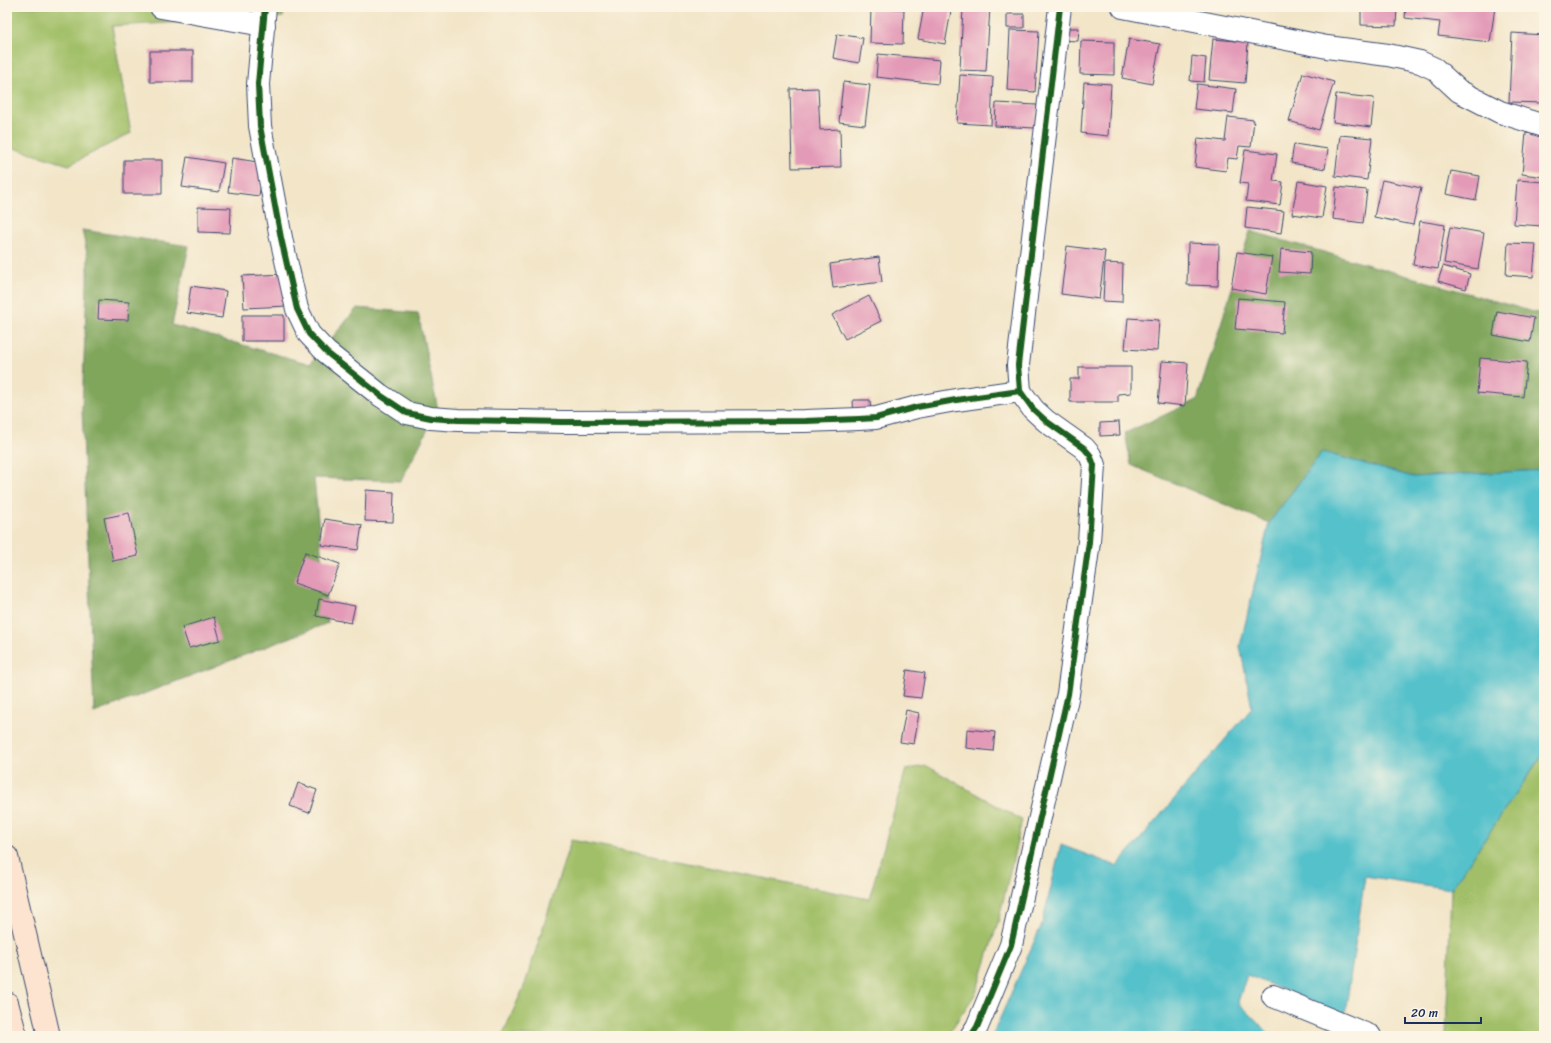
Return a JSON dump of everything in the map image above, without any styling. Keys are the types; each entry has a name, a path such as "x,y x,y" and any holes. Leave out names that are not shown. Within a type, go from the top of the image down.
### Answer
{"street":[{"path":"161,7 264,16 258,84 260,126 281,238 297,309 309,334 326,352 380,395 407,413 431,418 458,420 563,422 798,421 859,419 876,418 916,407 956,400 1020,391"},
{"path":"971,1036 977,1027 1013,937 1068,694 1089,534 1094,465 1090,455 1084,448 1046,421 1033,409 1020,391 1018,365 1060,7"},
{"path":"1123,7 1327,47 1388,55 1420,62 1434,69 1459,91 1500,112 1544,126"},
{"path":"7,857 49,1036"},
{"path":"1273,996 1370,1036"},
{"path":"7,1003 16,1036"}],"green space":[{"path":"7,7 284,7 283,17 112,26 131,133 69,165 7,146"},
{"path":"82,230 189,246 172,325 310,364 357,308 418,313 438,410 401,481 314,478 328,623 94,713 82,408 88,258"},
{"path":"1250,231 1544,315 1544,470 1413,477 1322,452 1269,523 1131,465 1125,433 1197,400"},
{"path":"1544,752 1544,1036 1446,1036 1451,889"},
{"path":"927,766 1022,820 999,919 976,993 947,1036 502,1036 525,984 571,840 869,899 906,769"}],"water":[{"path":"1322,452 1413,477 1544,470 1544,752 1451,889 1365,876 1345,1015 1247,975 1238,1002 1272,1036 992,1036 1042,924 1061,845 1117,866 1252,708 1240,646 1269,523"}],"building":[{"path":"924,7 951,11 945,44 918,39"},
{"path":"963,7 990,7 986,71 960,70"},
{"path":"1361,7 1397,7 1396,26 1361,25"},
{"path":"1406,7 1495,7 1490,42 1438,36 1440,22 1405,18"},
{"path":"871,8 904,9 903,44 870,43"},
{"path":"1007,14 1024,14 1024,28 1007,28"},
{"path":"1060,28 1079,28 1078,41 1059,40"},
{"path":"1010,30 1039,31 1035,92 1007,90"},
{"path":"1512,33 1544,35 1544,103 1509,102"},
{"path":"837,34 863,38 859,63 833,58"},
{"path":"1129,39 1160,44 1152,84 1122,78"},
{"path":"1213,39 1248,42 1245,83 1209,80"},
{"path":"1081,41 1114,42 1114,75 1080,74"},
{"path":"150,51 193,51 193,82 150,82"},
{"path":"878,54 940,60 938,84 876,77"},
{"path":"1192,56 1206,58 1204,82 1190,81"},
{"path":"1303,73 1334,82 1319,130 1289,121"},
{"path":"960,75 993,77 991,125 957,123"},
{"path":"843,82 870,85 865,125 839,122"},
{"path":"1084,82 1111,84 1108,136 1081,133"},
{"path":"1197,84 1236,89 1233,113 1194,109"},
{"path":"818,88 820,130 840,129 841,167 792,168 790,89"},
{"path":"1336,94 1374,98 1371,127 1333,122"},
{"path":"996,103 1037,105 1035,128 995,126"},
{"path":"1228,117 1254,120 1251,147 1239,146 1237,159 1228,158 1226,171 1195,167 1198,138 1225,141"},
{"path":"1526,133 1544,135 1544,177 1522,174"},
{"path":"1340,135 1372,138 1367,180 1335,176"},
{"path":"1294,144 1328,149 1325,169 1291,163"},
{"path":"1245,150 1277,154 1273,181 1283,182 1280,205 1246,201 1248,184 1240,183"},
{"path":"187,157 224,163 219,192 182,187"},
{"path":"232,158 264,163 259,196 228,192"},
{"path":"124,160 162,160 162,194 124,194"},
{"path":"1451,171 1480,176 1476,200 1446,194"},
{"path":"1382,180 1421,188 1413,225 1374,217"},
{"path":"1517,180 1544,182 1544,212 1542,212 1542,226 1514,224"},
{"path":"1298,181 1327,186 1322,218 1292,214"},
{"path":"1336,187 1367,190 1363,223 1333,219"},
{"path":"198,207 231,208 230,233 198,232"},
{"path":"1247,207 1284,211 1281,233 1245,228"},
{"path":"1420,221 1445,225 1438,269 1413,265"},
{"path":"1450,227 1484,233 1478,269 1444,263"},
{"path":"1188,243 1219,244 1218,286 1187,285"},
{"path":"1508,243 1536,244 1533,277 1506,275"},
{"path":"1067,246 1105,251 1099,299 1061,294"},
{"path":"1281,249 1311,252 1310,274 1279,272"},
{"path":"1237,252 1272,257 1266,294 1231,288"},
{"path":"879,257 882,282 833,288 830,264"},
{"path":"1105,263 1123,264 1122,302 1103,301"},
{"path":"1443,266 1470,274 1466,289 1438,281"},
{"path":"286,274 288,306 244,308 242,276"},
{"path":"191,286 226,291 222,318 187,313"},
{"path":"869,296 881,321 845,339 832,315"},
{"path":"1238,298 1285,302 1282,333 1235,329"},
{"path":"99,300 129,302 128,320 98,319"},
{"path":"1497,311 1534,318 1530,342 1493,335"},
{"path":"242,315 284,315 284,341 242,341"},
{"path":"1128,318 1159,320 1157,351 1125,349"},
{"path":"1480,358 1527,362 1523,397 1477,393"},
{"path":"1162,361 1188,363 1185,406 1158,403"},
{"path":"1079,367 1131,367 1131,393 1118,394 1118,402 1070,402 1070,379 1079,379"},
{"path":"853,400 870,400 871,416 854,417"},
{"path":"1119,422 1120,435 1100,436 1100,423"},
{"path":"366,490 394,492 393,522 365,521"},
{"path":"129,513 138,556 113,561 104,518"},
{"path":"325,519 362,525 358,550 321,545"},
{"path":"305,552 340,564 328,595 294,583"},
{"path":"319,599 355,606 351,623 316,616"},
{"path":"214,617 220,640 189,648 182,627"},
{"path":"907,670 925,673 921,698 903,696"},
{"path":"906,710 919,713 914,744 900,742"},
{"path":"967,729 995,732 993,751 966,748"},
{"path":"298,783 317,790 309,813 290,806"}],"cycle path":[{"path":"265,7 258,84 260,126 281,238 297,309 309,334 326,352 380,395 407,413 431,418 458,420 563,422 805,421 876,418 917,407 1020,391"},
{"path":"971,1036 977,1027 1011,945 1068,694 1089,542 1094,465 1090,455 1084,448 1046,421 1033,409 1020,391 1018,365 1060,7"}]}
